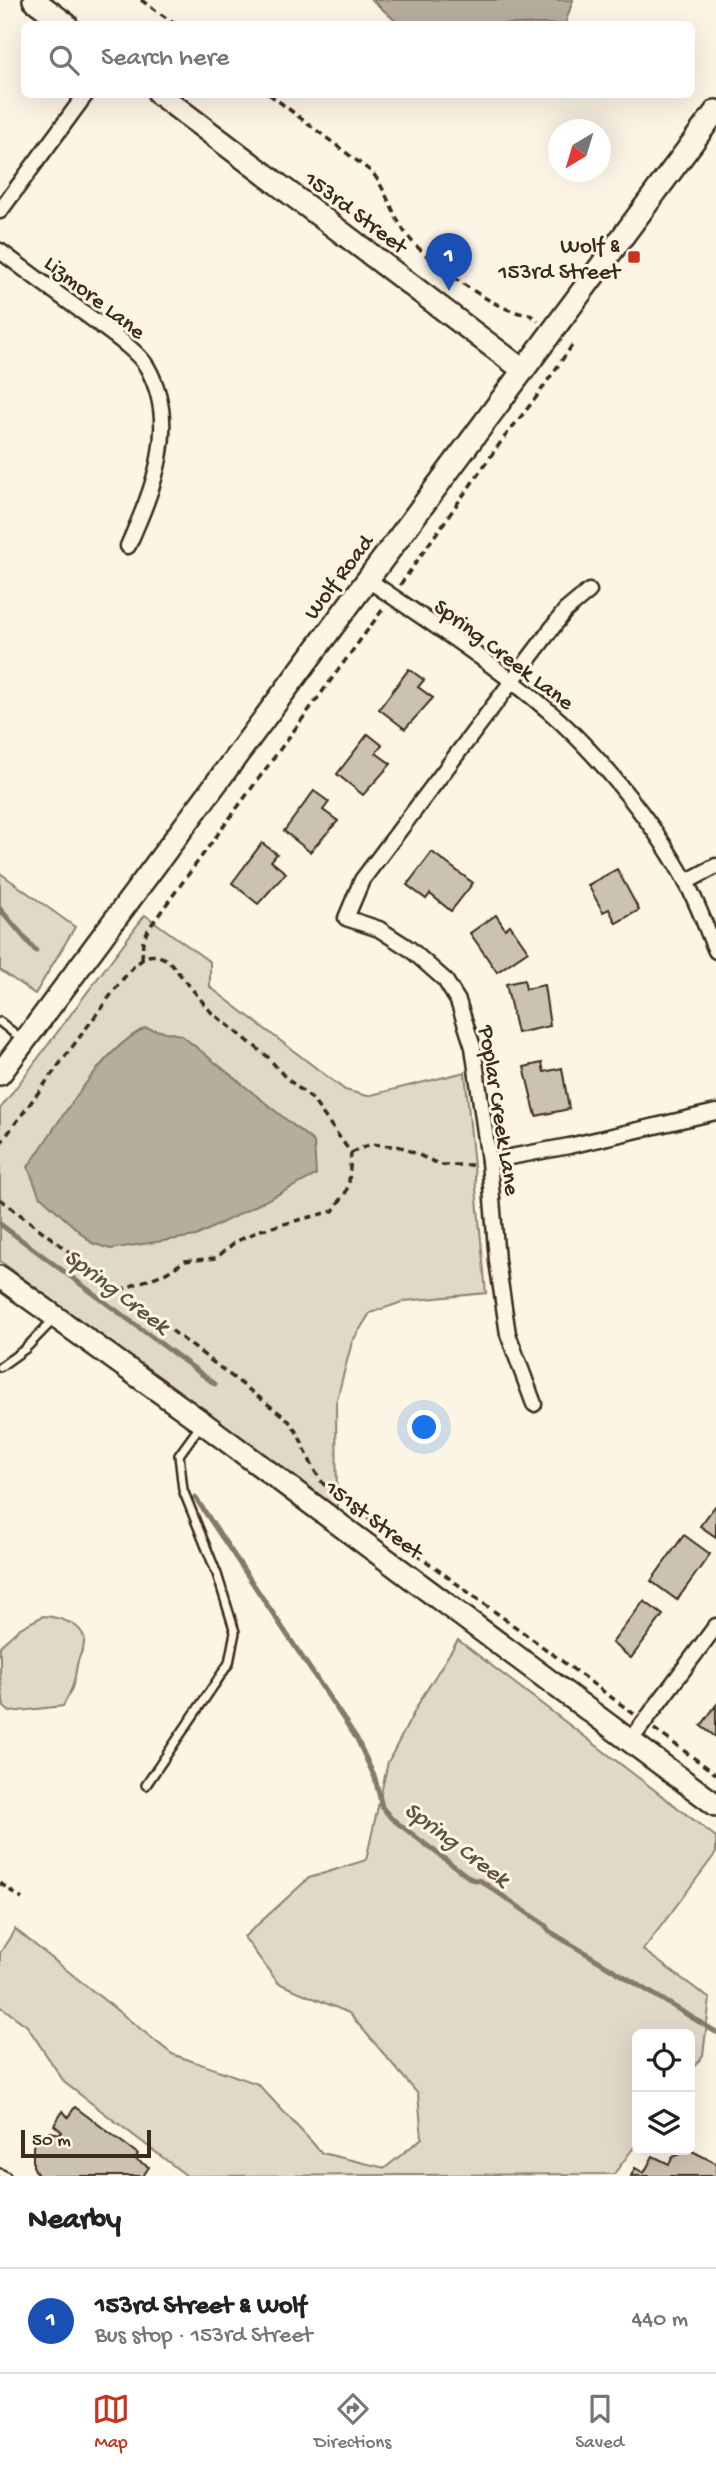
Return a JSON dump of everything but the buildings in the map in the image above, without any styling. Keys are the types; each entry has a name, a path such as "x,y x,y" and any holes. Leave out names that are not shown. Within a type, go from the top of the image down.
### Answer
{"street":[{"path":"34,0 62,21"},
{"path":"0,211 83,98"},
{"name":"153rd Street","path":"164,98 523,370"},
{"name":"Wolf Road","path":"0,1074 716,111"},
{"name":"Lizmore Lane","path":"0,251 119,339 146,365 161,403 163,436 157,474 128,546"},
{"name":"Spring Creek Lane","path":"368,579 511,681 562,723 615,779 657,835 686,882 716,951"},
{"path":"511,681 565,611 589,591"},
{"name":"Poplar Creek Lane","path":"511,681 362,880 346,918 379,929 410,949 445,980 458,1001 473,1047 508,1334 534,1404"},
{"path":"686,882 716,866"},
{"path":"489,1163 716,1112"},
{"name":"151st Street","path":"0,1277 203,1423 716,1805"},
{"path":"630,1741 716,1626"}],"lane":[{"path":"0,1022 24,1041"},
{"path":"0,1367 25,1349 55,1317"},
{"path":"146,1785 229,1662 236,1632 217,1574 183,1490 179,1455 203,1423"},
{"path":"0,2173 6,2176"}],"path":[{"path":"141,0 171,21"},
{"path":"273,98 373,173 383,186 412,242 475,293 520,314 529,314"},
{"path":"142,959 143,940 149,928 571,347"},
{"path":"0,1144 122,980 142,959 156,955 177,968 211,1012 267,1056 290,1082 312,1099 351,1153 346,1192 334,1211 261,1230 235,1242 216,1258 185,1261 166,1273 119,1291"},
{"path":"351,1153 371,1143 401,1147 441,1165 489,1163"},
{"path":"0,1199 286,1418 298,1433 311,1466 320,1480 342,1500 716,1774"},
{"path":"0,1882 22,1899"}],"shaded area":[{"path":"372,0 573,0 566,21 396,21"},
{"path":"0,873 75,927 35,994 0,970"},
{"path":"145,915 210,962 210,987 345,1090 367,1096 465,1072 486,1293 405,1301 370,1313 352,1342 336,1403 337,1512 0,1261 0,1109"},
{"path":"145,1028 181,1035 314,1142 316,1175 196,1236 110,1249 92,1243 39,1195 28,1167 80,1090 112,1054"},
{"path":"43,1616 70,1623 81,1631 84,1637 73,1686 63,1706 10,1712 4,1707 0,1646 20,1628"},
{"path":"458,1640 716,1837 716,1853 643,1950 710,1999 703,2055 695,2065 695,2029 632,2029 632,2150 614,2174 187,2176 65,2083 27,2026 0,2006 0,1953 15,1929 172,2054 258,2084 322,2153 385,2168 422,2138 418,2094 349,2013 278,1983 244,1937 309,1878 366,1860 388,1762 421,1699"}],"waterway":[{"name":"Spring Creek","path":"0,909 36,951"},
{"name":"Spring Creek","path":"0,1224 215,1384"},
{"name":"Spring Creek","path":"195,1497 357,1739 375,1778 382,1807 391,1818 471,1879 481,1881 545,1925 549,1931 716,2032"}],"place":[{"name":"Wolf & 153rd Street","path":"634,257"},
{"name":"153rd Street & Wolf","path":"449,291"}]}
